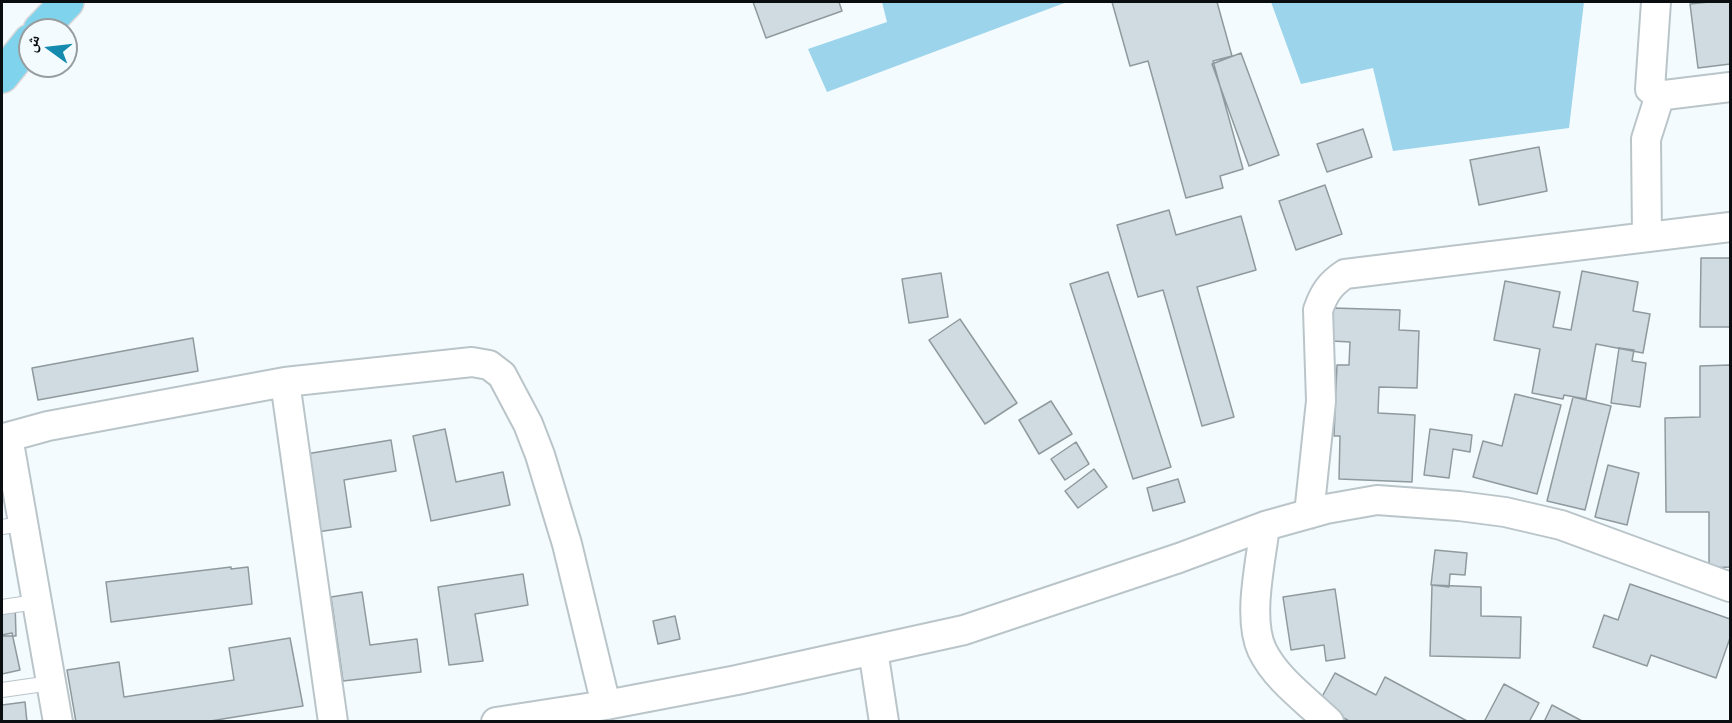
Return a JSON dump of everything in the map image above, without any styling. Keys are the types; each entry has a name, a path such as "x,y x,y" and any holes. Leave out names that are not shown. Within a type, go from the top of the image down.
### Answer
{"main road":[{"path":"52,18 67,2"},
{"path":"2,75 18,56"}],"street":[{"path":"1656,2 1649,86 1654,92 1660,95 1731,87"},
{"path":"1647,237 1646,139 1660,95"},
{"path":"1309,514 1321,401 1318,310 1330,285 1345,274 1731,227"},
{"path":"58,722 36,602 12,525 5,438 48,426 285,382 472,362 489,365 502,375 528,424 540,455 567,544 606,705"},
{"path":"285,382 333,722"},
{"path":"496,722 606,705 737,680 964,630 1179,558 1265,526 1377,500 1505,512 1561,525 1731,587"},
{"path":"1265,526 1256,624 1262,650 1277,673 1329,722"},
{"path":"873,650 884,722"}],"lane":[{"path":"2,607 36,602"},
{"path":"2,690 51,683"}],"shaded area":[{"path":"882,2 1067,2 827,92 808,49 887,22"},
{"path":"1271,2 1584,2 1569,128 1393,151 1373,68 1301,84"}],"building":[{"path":"753,2 839,2 842,11 766,38"},
{"path":"1112,2 1217,2 1232,56 1213,61 1243,169 1220,176 1223,188 1186,198 1148,61 1130,66"},
{"path":"1730,2 1730,64 1698,68 1690,4"},
{"path":"1241,53 1279,155 1249,166 1212,64"},
{"path":"1363,129 1372,157 1327,172 1317,144"},
{"path":"1539,147 1547,191 1479,205 1470,160"},
{"path":"1325,185 1342,234 1296,250 1279,201"},
{"path":"1169,210 1176,235 1241,216 1256,270 1197,287 1234,417 1202,426 1163,290 1138,297 1117,225"},
{"path":"1701,258 1730,258 1730,327 1700,327"},
{"path":"1582,271 1638,282 1633,311 1650,314 1643,353 1596,344 1586,399 1564,395 1563,399 1532,393 1540,349 1494,340 1505,281 1560,292 1553,327 1571,330"},
{"path":"1108,272 1171,467 1133,479 1070,284"},
{"path":"941,273 948,317 909,323 902,279"},
{"path":"1333,308 1400,310 1399,330 1419,331 1417,388 1379,387 1378,413 1415,415 1412,482 1339,479 1340,436 1334,436 1337,365 1349,365 1350,342 1332,341"},
{"path":"960,319 1017,403 985,424 929,340"},
{"path":"193,338 198,371 38,400 32,368"},
{"path":"1619,348 1634,350 1632,361 1646,363 1640,407 1611,403"},
{"path":"1730,365 1730,567 1709,568 1709,512 1666,512 1665,418 1700,417 1700,366"},
{"path":"1515,394 1561,405 1537,494 1473,477 1483,441 1502,446"},
{"path":"1573,397 1611,406 1585,510 1547,501"},
{"path":"1051,401 1072,434 1039,454 1019,420"},
{"path":"445,429 456,482 503,472 510,505 431,521 413,436"},
{"path":"1430,429 1472,435 1470,452 1453,449 1449,478 1424,475"},
{"path":"391,440 396,471 344,480 351,527 317,532 306,454"},
{"path":"1076,442 1089,464 1065,480 1051,459"},
{"path":"1608,465 1639,473 1627,525 1595,517"},
{"path":"1094,469 1107,487 1078,508 1065,491"},
{"path":"1178,479 1185,502 1153,511 1147,488"},
{"path":"1435,550 1467,553 1465,575 1450,574 1449,587 1431,585"},
{"path":"231,567 231,569 248,567 252,604 111,622 106,582"},
{"path":"523,574 528,605 475,614 483,661 449,665 438,587"},
{"path":"1630,584 1730,619 1730,638 1716,678 1651,655 1647,666 1593,647 1604,615 1618,620"},
{"path":"1432,585 1481,587 1481,616 1521,617 1520,658 1430,656"},
{"path":"1335,589 1345,658 1326,661 1324,645 1291,650 1283,597"},
{"path":"362,592 370,645 417,639 421,672 343,681 331,597"},
{"path":"2,601 15,601 16,636 2,636"},
{"path":"675,616 680,639 658,644 653,621"},
{"path":"12,633 20,670 2,674 2,635"},
{"path":"290,638 303,706 204,722 76,722 67,670 119,662 124,697 234,680 229,648"},
{"path":"1335,673 1376,695 1385,677 1469,722 1351,722 1318,704"},
{"path":"1504,684 1539,703 1529,722 1484,722"},
{"path":"25,702 27,722 2,722 2,705"},
{"path":"1552,705 1584,722 1544,722"}]}
